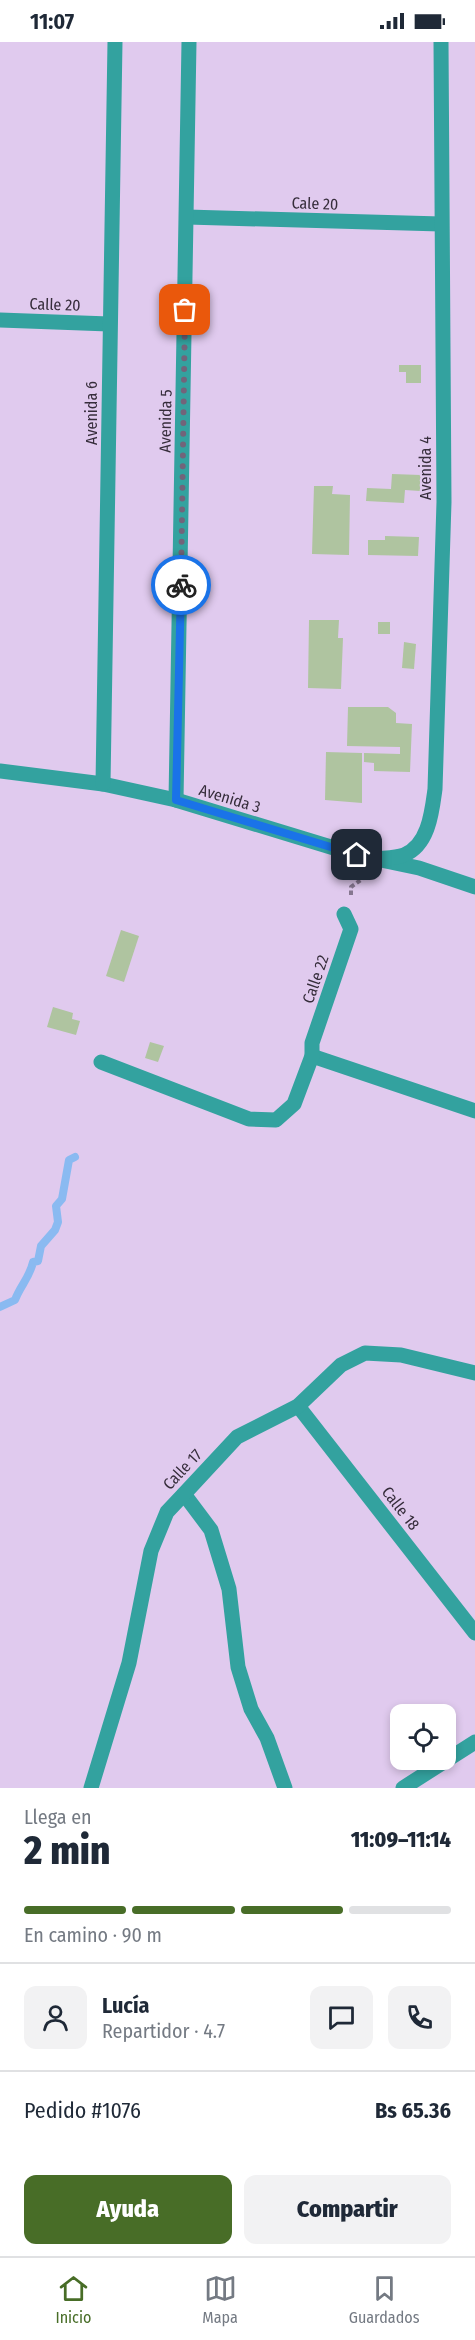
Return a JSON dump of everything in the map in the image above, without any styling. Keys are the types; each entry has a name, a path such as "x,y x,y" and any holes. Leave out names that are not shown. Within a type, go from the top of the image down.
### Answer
{"street":[{"name":"Avenida 6","path":"104,784 109,324 115,42"},
{"name":"Avenida 5","path":"176,800 189,42"},
{"name":"Avenida 4","path":"376,859 405,855 419,843 431,820 435,789 444,502 441,42"},
{"name":"Cale 20","path":"187,217 441,224"},
{"name":"Calle 20","path":"0,320 109,324"},
{"name":"Avenida 3","path":"0,771 104,784 176,800 376,859 418,868 475,887"},
{"name":"Calle 22","path":"312,1056 312,1043 351,929 345,914"},
{"path":"101,1062 249,1119 276,1120 294,1104 312,1056 475,1111"},
{"name":"Calle 17","path":"91,1788 129,1663 152,1551 167,1512 237,1437 298,1406 341,1365 365,1353 401,1355 475,1373"},
{"name":"Calle 18","path":"298,1406 475,1633"},
{"path":"184,1494 211,1530 229,1589 238,1666 251,1709 267,1738 285,1788"},
{"path":"403,1788 475,1742"}],"path":[{"path":"345,914 349,909 351,887 365,877 380,878 399,864"}],"building":[{"path":"399,365 421,365 421,383 406,383 406,372 399,372"},
{"path":"392,474 421,475 420,491 405,490 404,503 366,501 367,488 391,489"},
{"path":"314,486 333,486 332,494 350,495 349,555 312,554"},
{"path":"385,536 419,537 418,556 368,555 368,540 385,540"},
{"path":"309,620 339,620 338,638 343,638 341,689 308,688"},
{"path":"378,622 390,622 390,634 378,634"},
{"path":"404,642 416,644 414,669 402,668"},
{"path":"348,707 388,707 396,713 396,723 412,724 410,772 374,771 374,763 364,762 364,753 400,754 400,747 347,746"},
{"path":"326,752 362,753 362,803 325,800"},
{"path":"121,930 139,936 124,982 106,976"},
{"path":"53,1007 73,1013 72,1019 80,1021 76,1035 47,1027"},
{"path":"150,1042 164,1046 158,1062 145,1058"}],"waterway":[{"path":"0,1307 15,1300 33,1262 38,1261 41,1246 55,1230 58,1222 56,1206 62,1199 69,1160 75,1157"}],"way so far":[{"path":"181,585 185,310"}],"route":[{"path":"181,585 176,800 357,855"}]}
